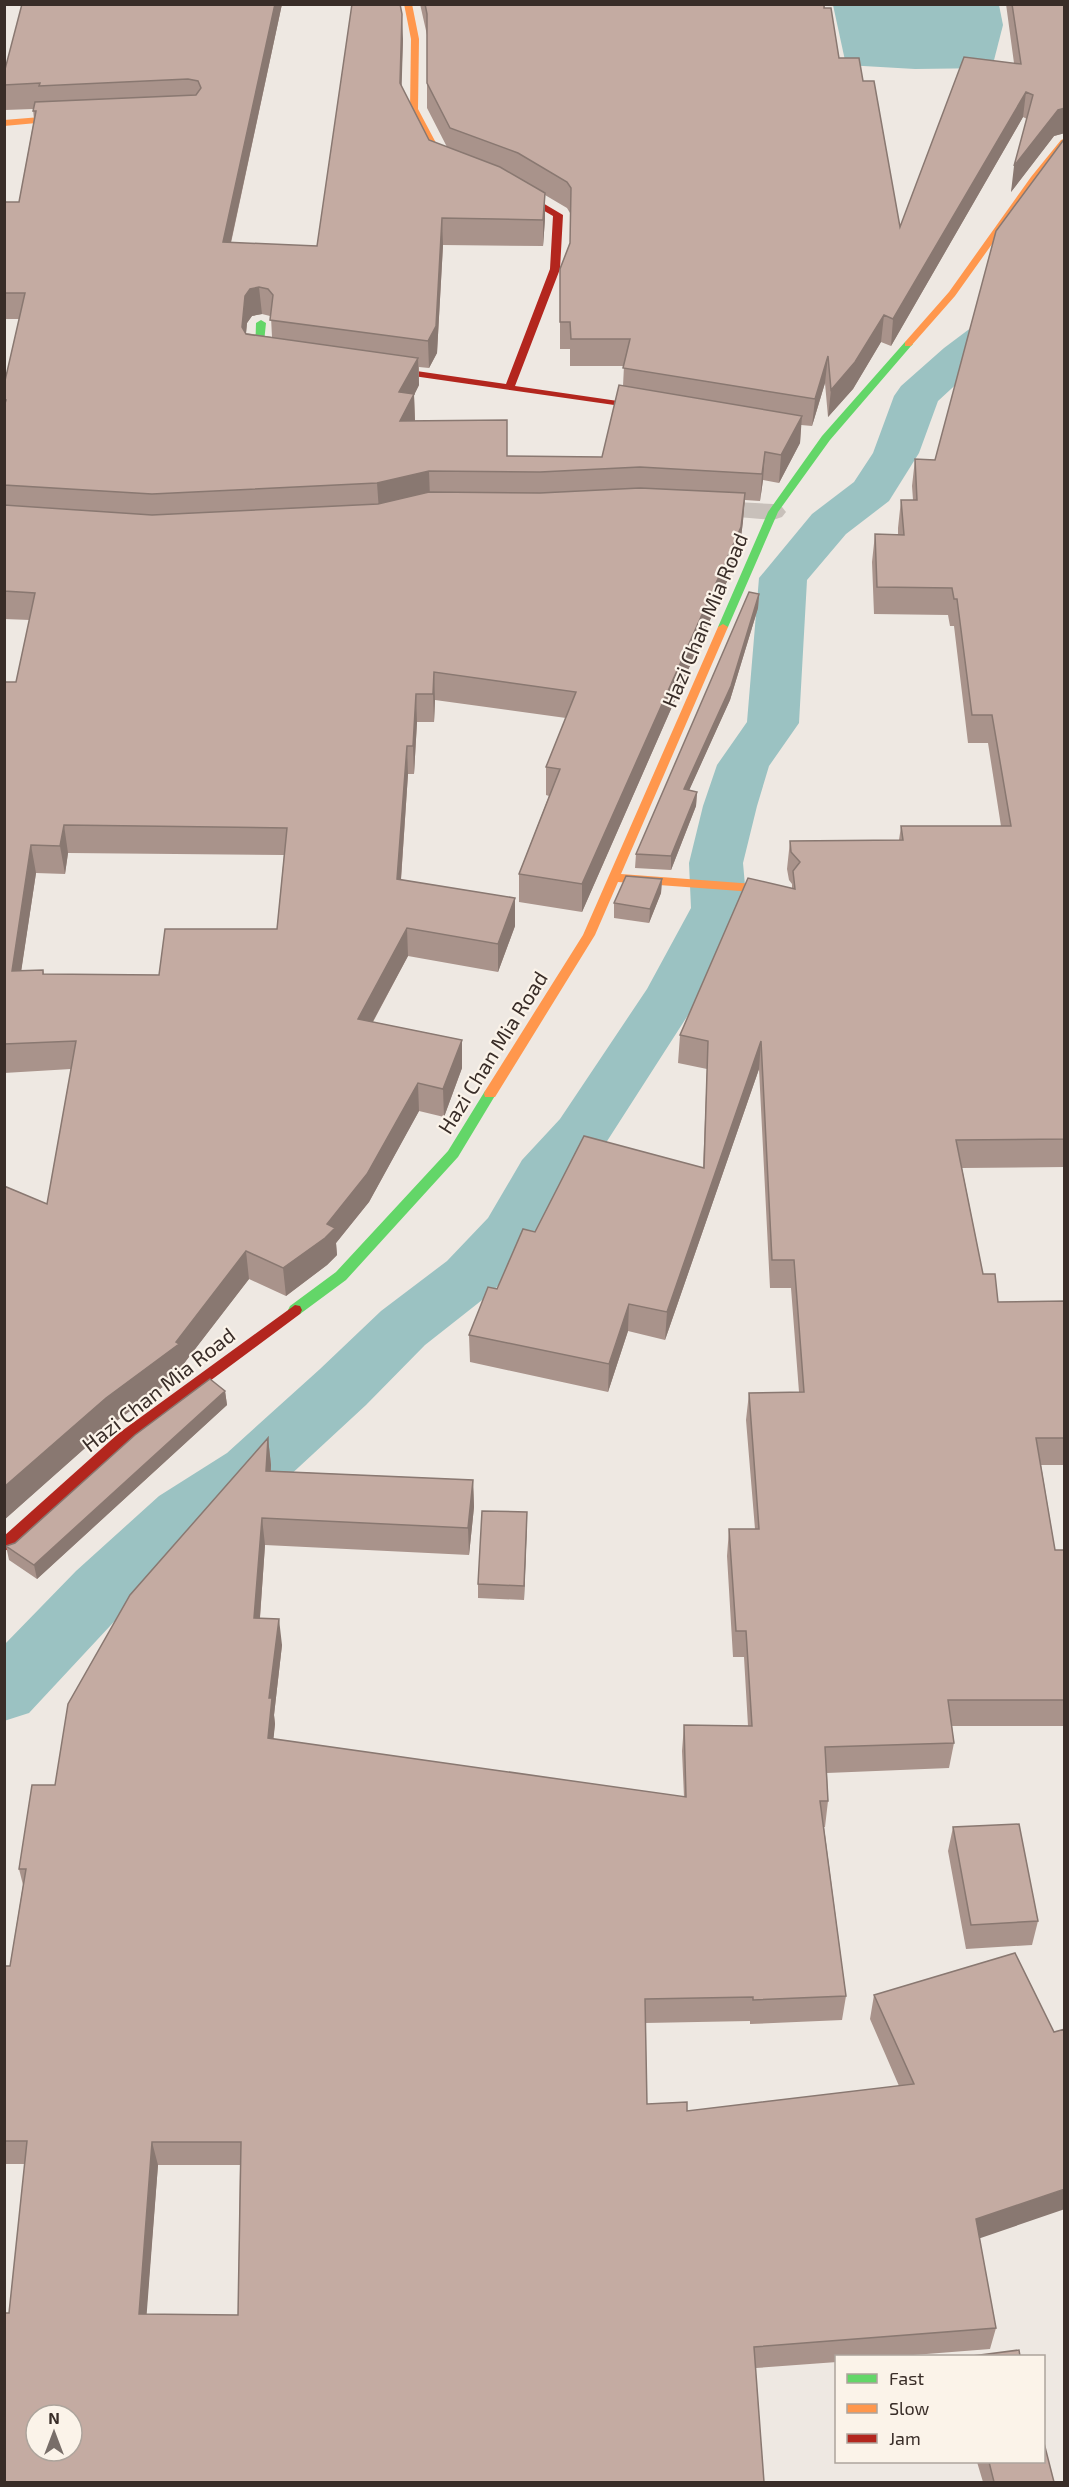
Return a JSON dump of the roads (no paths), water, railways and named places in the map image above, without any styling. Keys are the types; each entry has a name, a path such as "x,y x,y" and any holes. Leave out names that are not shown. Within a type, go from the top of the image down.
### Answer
{"street":[{"path":"408,4 415,39 414,109 440,160 470,171"},
{"path":"4,123 95,116"},
{"name":"Hazi Chan Mia Road","path":"4,1545 124,1437 341,1276 453,1154 589,935 773,512 821,437 952,294 1034,179 1065,142"},
{"path":"489,179 508,186 558,215 555,269 510,387"},
{"path":"261,323 258,354 301,359"},
{"path":"366,367 669,412"},
{"path":"673,507 773,512"},
{"path":"614,878 780,890"}],"water":[{"path":"833,5 999,5 1003,25 992,68 915,69 846,65"}],"waterway":[{"path":"4,1692 100,1591 183,1515 250,1472 343,1387 403,1328 469,1277 510,1234 543,1175 581,1134 670,998 719,908 716,863 730,806 743,765 773,723 783,578 829,524 872,491 896,453 917,396 960,357 992,333 1064,249"}]}
